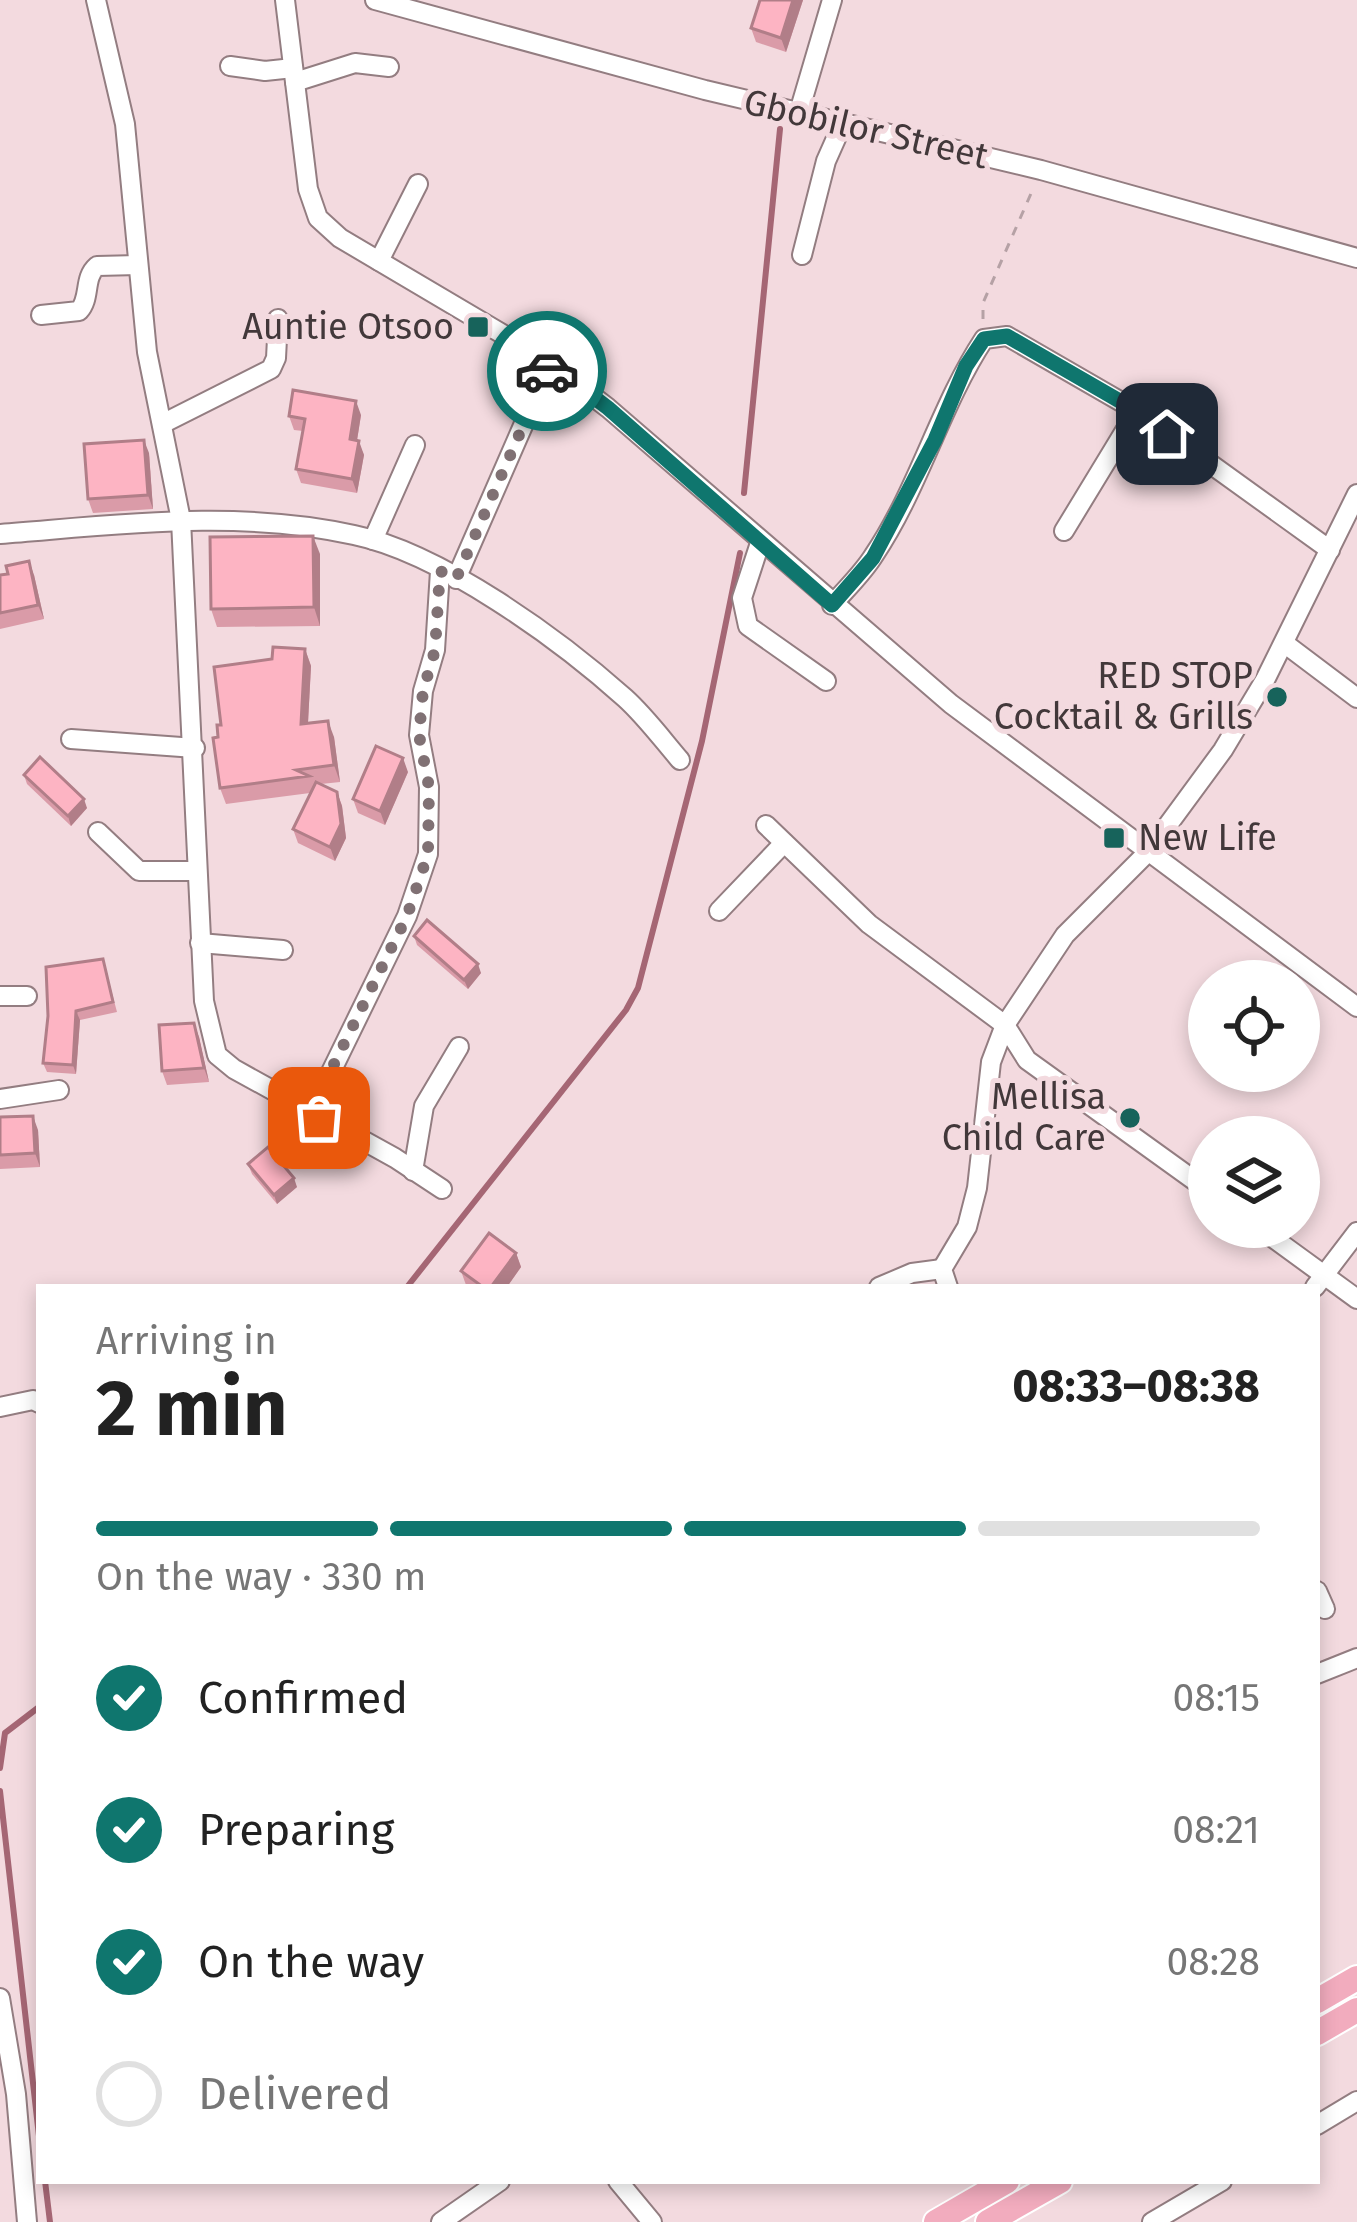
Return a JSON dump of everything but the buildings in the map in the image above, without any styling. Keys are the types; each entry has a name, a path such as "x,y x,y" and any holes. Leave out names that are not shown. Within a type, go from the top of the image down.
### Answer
{"main road":[{"path":"1320,1999 1357,1978"},
{"path":"1320,2031 1357,2010"},
{"path":"936,2222 1002,2184"},
{"path":"988,2222 1055,2184"}],"street":[{"path":"96,0 124,124 147,352 182,520 200,944 204,1001 217,1055 442,1189"},
{"path":"285,0 308,189 318,218 340,238 550,364 608,408 951,704 1357,1007"},
{"name":"Gbobilor Street","path":"375,0 682,85 1041,170 1357,258"},
{"path":"799,112 832,0"},
{"path":"230,66 294,75 355,63 389,67"},
{"path":"802,255 826,161 842,124"},
{"path":"379,261 418,184"},
{"path":"41,315 79,311 86,298 88,275 97,266 138,265"},
{"path":"162,424 271,369 278,319"},
{"path":"832,605 873,558 935,440 966,366 984,339 1007,336 1137,411 1330,550"},
{"path":"310,1113 407,916 428,854 429,787 419,735 423,691 448,575 550,364"},
{"path":"1064,531 1137,411"},
{"path":"373,540 415,445"},
{"path":"887,1284 912,1273 945,1278 968,1227 991,1063 1005,1025 1066,935 1148,852 1223,750 1284,643 1357,494"},
{"path":"0,534 182,520 312,528 373,540 424,560 532,626 628,700 680,760"},
{"path":"760,543 742,598 748,626 826,681"},
{"path":"1284,643 1357,698"},
{"path":"71,739 195,748"},
{"path":"766,825 869,924 1005,1025 1027,1060 1188,1176"},
{"path":"98,832 139,872 196,872"},
{"path":"719,911 784,843"},
{"path":"200,944 283,950"},
{"path":"0,996 27,997"},
{"path":"413,1171 424,1106 459,1047"},
{"path":"0,1099 59,1090"},
{"path":"1320,1280 1357,1232"},
{"path":"1283,1248 1320,1280 1357,1299"},
{"path":"0,1407 36,1398"},
{"path":"1320,1673 1357,1658"},
{"path":"0,1998 16,2094 27,2222"},
{"path":"1320,2123 1357,2101"},
{"path":"440,2222 496,2184"},
{"path":"620,2184 652,2222"},
{"path":"1152,2222 1217,2184"}],"path":[{"path":"984,339 983,303 1041,170"}],"waterway":[{"path":"744,493 780,129"},
{"path":"409,1284 626,1010 638,988 702,741 740,553"},
{"path":"0,1768 5,1733 36,1709"},
{"path":"0,1791 36,2109"},
{"path":"45,2184 50,2222"}],"way so far":[{"path":"319,1118 310,1113 364,1011 407,916 428,854 429,787 419,735 423,691 435,650 440,571 456,579 547,371"}],"place":[{"name":"Auntie Otsoo","path":"478,327"},
{"name":"RED STOP Cocktail & Grills","path":"1277,697"},
{"name":"New Life","path":"1114,838"},
{"name":"Mellisa Child Care","path":"1130,1118"}],"route":[{"path":"547,371 550,364 608,408 832,605 873,558 935,440 966,366 984,339 1007,336 1137,411 1167,434"}]}
